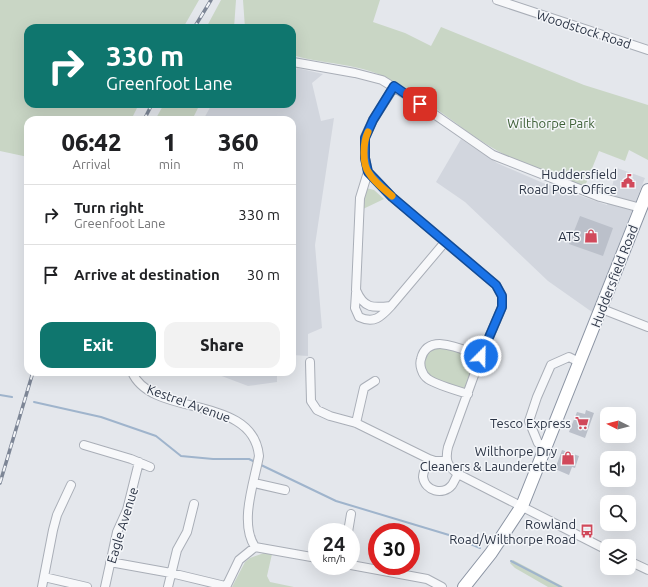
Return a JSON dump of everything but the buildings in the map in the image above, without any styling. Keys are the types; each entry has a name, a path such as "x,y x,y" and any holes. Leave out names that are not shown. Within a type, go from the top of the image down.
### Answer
{"highway":[{"name":"Huddersfield Road","path":"464,587 491,553 522,506 648,192"}],"street":[{"name":"Woodstock Road","path":"497,0 648,50"},
{"path":"296,63 372,76 394,86 493,155 600,197 641,208"},
{"path":"394,86 373,120 365,138 365,158 368,172 360,198 355,308 359,317 365,320 380,318 445,242"},
{"path":"368,172 392,197 496,285 502,296 502,307 481,356 448,447 446,461 448,466 458,474 600,546"},
{"path":"356,290 360,300 374,308 391,306"},
{"path":"602,309 648,327"},
{"path":"468,394 428,379 422,371 420,361 424,351 430,346 439,343 481,356"},
{"path":"546,447 538,443 528,421 537,396 551,365 569,357 579,362"},
{"path":"310,362 311,401 318,410 330,416 356,423 429,459 435,461 446,461"},
{"name":"Kestrel Avenue","path":"135,376 142,386 154,393 234,419 240,423 255,441 259,456 247,522 249,537 255,547"},
{"path":"356,423 364,388 374,381"},
{"path":"84,445 139,462 150,467"},
{"path":"429,459 423,477 425,482 433,490 438,491 448,488 458,474"},
{"name":"Eagle Avenue","path":"105,587 117,532 127,510 139,462"},
{"path":"254,483 285,490"},
{"path":"42,587 55,523 71,485"},
{"path":"168,587 177,550 187,532 194,504"},
{"path":"350,523 352,514"},
{"path":"110,562 172,573 225,586 239,560 255,547 308,556"},
{"path":"636,564 648,570"},
{"path":"360,567 426,579 442,587"},
{"path":"44,578 87,587"}],"shaded area":[{"path":"297,68 323,74 312,83 321,121 334,118 315,245 322,328 308,334 308,356 296,355 296,116 205,116 210,108 296,108"},
{"path":"461,139 497,163 543,183 607,205 617,168 645,178 592,312 548,281 465,202 436,182"},
{"path":"222,376 277,376 277,382 248,386"}],"green space":[{"path":"0,0 199,0 185,24 24,24 24,108 137,108 133,116 24,116 24,156 0,151"},
{"path":"221,0 236,0 234,24 208,24"},
{"name":"Wilthorpe Park","path":"243,0 380,0 373,22 405,33 431,46 441,27 584,85 648,105 648,160 629,150 625,161 599,151 585,186 530,166 498,151 469,133 427,102 383,76 361,68 296,56 296,24 245,24"},
{"path":"162,108 198,108 194,116 157,116"},
{"path":"366,188 374,190 384,199 363,209"},
{"path":"439,346 475,358 464,390 434,379 425,369 425,353"},
{"path":"264,553 272,554 267,576 270,582 294,587 232,587 245,562 250,558"},
{"path":"513,560 564,587 548,587 515,568 510,563"}],"waterway":[{"path":"0,395 12,397"},
{"path":"34,402 101,417 156,436 181,456 213,459 249,459 255,462"},
{"path":"259,464 336,501 449,535 480,548"},
{"path":"511,561 561,587"}],"railway":[{"path":"196,24 211,0"},
{"path":"146,116 150,108"},
{"path":"0,483 32,376"}],"slow traffic":[{"path":"368,132 365,138 365,158 368,172 392,196"}],"place":[{"name":"Huddersfield Road Post Office","path":"628,181"},
{"name":"ATS","path":"591,236"},
{"name":"Tesco Express","path":"582,423"},
{"name":"Wilthorpe Dry Cleaners & Launderette","path":"568,458"},
{"name":"Rowland Road/Wilthorpe Road","path":"587,531"}],"route":[{"path":"420,104 394,86 373,120 365,138 365,158 368,172 392,197 496,285 502,296 502,307 481,356"}]}
